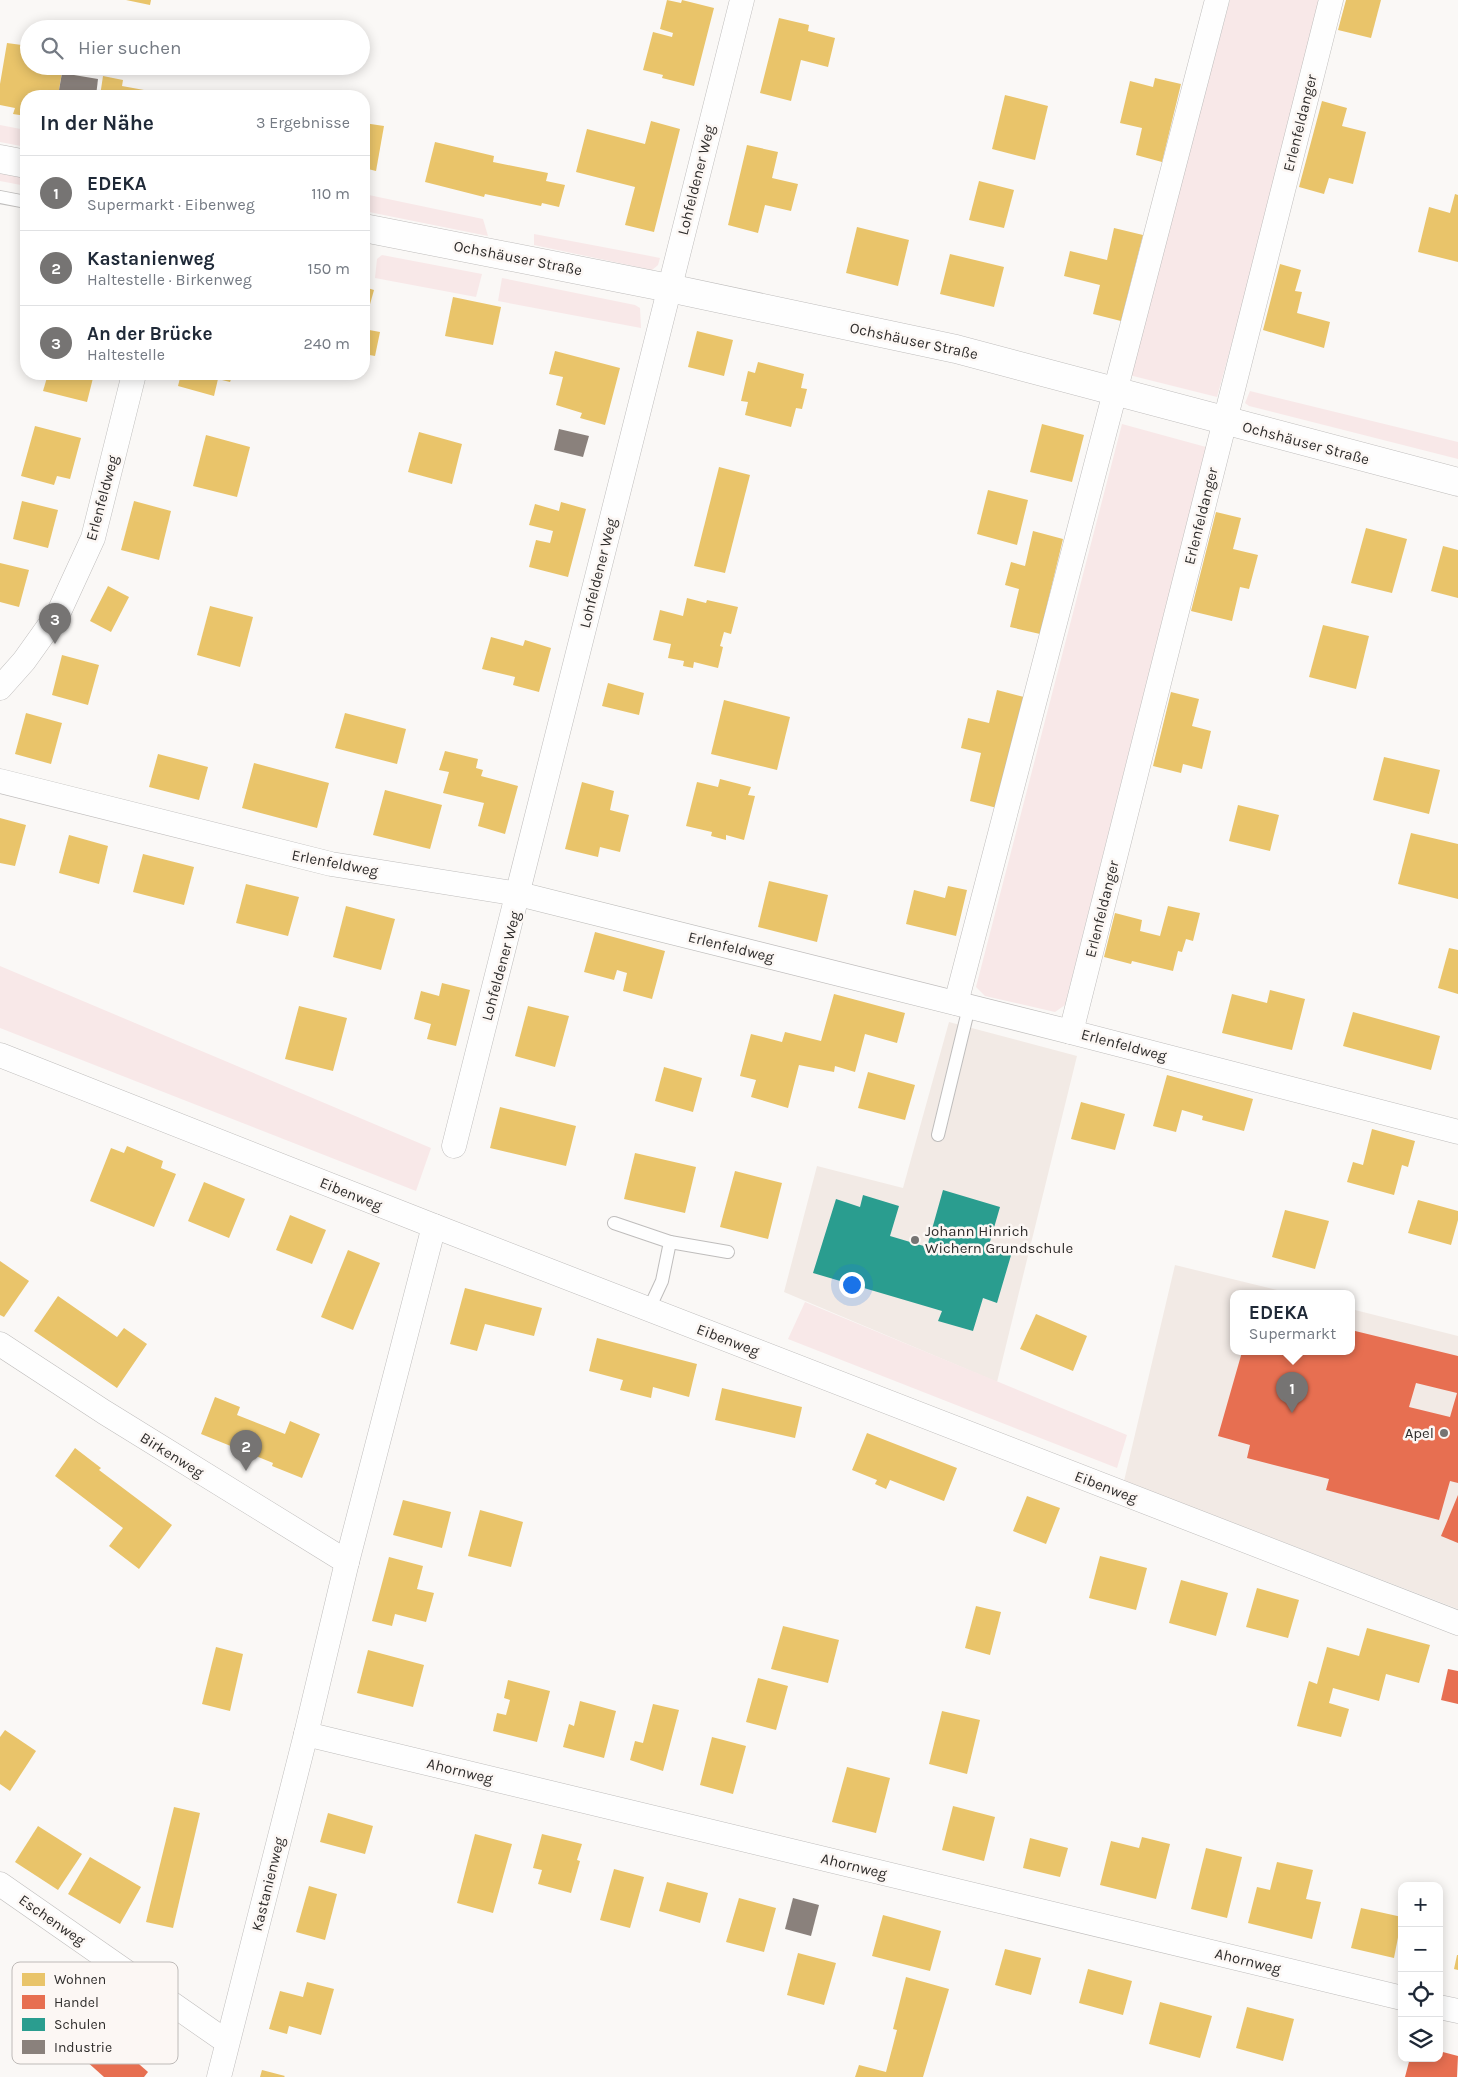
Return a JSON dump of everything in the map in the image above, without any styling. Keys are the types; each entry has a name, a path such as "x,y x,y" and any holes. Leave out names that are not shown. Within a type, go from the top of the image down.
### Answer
{"main road":[{"path":"0,159 20,163"},
{"name":"Ochshäuser Straße","path":"370,229 669,288 956,349 1458,482"}],"street":[{"name":"Lohfeldener Weg","path":"454,1146 520,894 742,0"},
{"path":"962,1005 1115,390 1217,0"},
{"name":"Erlenfeldanger","path":"1071,1032 1331,0"},
{"name":"Erlenfeldweg","path":"0,688 24,661 59,612 92,538 132,380"},
{"name":"Erlenfeldweg","path":"0,781 331,864 520,894 1071,1032 1458,1132"},
{"name":"Eibenweg","path":"0,1055 649,1310 1458,1623"},
{"name":"Kastanienweg","path":"219,2077 306,1734 347,1562 434,1226"},
{"name":"Birkenweg","path":"0,1344 104,1412 347,1562"},
{"name":"Ahornweg","path":"306,1734 1398,1997"},
{"name":"Eschenweg","path":"0,1884 112,1962"},
{"name":"Eschenweg","path":"178,2008 227,2042"},
{"path":"1443,2008 1458,2011"}],"lane":[{"path":"0,197 20,201"},
{"path":"938,1135 962,1005"},
{"path":"614,1223 670,1242 728,1252"},
{"path":"649,1310 662,1281 670,1242"}],"shaded area":[{"path":"1230,0 1322,0 1283,158 1217,397 1129,375"},
{"path":"0,125 20,129 20,146 0,142"},
{"path":"0,172 20,176 20,185 0,181"},
{"path":"370,195 483,219 488,236 370,212"},
{"path":"534,234 660,258 658,265 652,270 534,245"},
{"path":"382,255 482,274 476,297 375,278 377,259"},
{"path":"502,278 635,305 640,308 641,328 498,301"},
{"path":"1250,391 1458,442 1458,459 1249,406 1245,403"},
{"path":"1122,424 1206,447 1065,1005 1055,1012 985,996 976,987"},
{"path":"0,966 431,1148 416,1191 0,1028"},
{"name":"Johann Hinrich Wichern Grundschule","path":"949,1022 1077,1056 997,1382 784,1292 817,1166 903,1188"},
{"path":"1175,1265 1277,1290 1230,1290 1230,1355 1355,1355 1355,1310 1458,1336 1458,1609 1124,1481"},
{"path":"805,1302 1127,1435 1117,1468 788,1339"}],"building: Wohnen":[{"path":"126,0 151,0 150,5"},
{"path":"667,0 681,3 682,0 714,8 694,86 662,78 663,75 643,70 653,32 672,37 673,33 660,29"},
{"path":"1346,0 1381,0 1371,38 1338,30"},
{"path":"779,18 809,25 808,31 835,38 828,67 801,60 791,101 760,93"},
{"path":"7,43 20,45 20,75 62,75 59,90 20,90 20,115 13,114 15,108 0,105 0,84"},
{"path":"103,76 123,80 122,86 144,90 101,90"},
{"path":"1155,78 1181,84 1162,162 1136,155 1142,128 1120,123 1130,81 1153,87"},
{"path":"1005,95 1048,106 1035,160 992,149"},
{"path":"1322,101 1347,108 1342,126 1366,132 1353,184 1329,178 1324,194 1299,187"},
{"path":"651,121 680,129 654,232 625,225 635,187 576,172 587,129 645,144"},
{"path":"370,124 384,126 376,171 370,170"},
{"path":"435,142 494,156 493,162 548,173 546,181 565,185 559,207 542,203 541,206 485,194 484,197 425,182"},
{"path":"747,145 778,152 772,178 798,184 791,211 765,205 758,233 728,225"},
{"path":"979,181 1014,190 1004,228 969,220"},
{"path":"1455,194 1458,195 1458,262 1418,252 1429,207 1450,213"},
{"path":"857,227 909,240 898,286 846,273"},
{"path":"1114,228 1143,235 1121,321 1093,314 1100,285 1064,276 1070,251 1107,260"},
{"path":"950,254 1004,267 994,307 940,294"},
{"path":"1280,264 1301,270 1295,291 1302,292 1297,313 1330,322 1324,348 1263,330"},
{"path":"370,289 374,290 370,304"},
{"path":"453,297 501,307 493,345 445,336"},
{"path":"370,330 380,332 375,356 370,355"},
{"path":"697,331 733,340 724,376 688,367"},
{"path":"555,351 620,368 605,425 580,418 582,413 556,405 563,377 549,374"},
{"path":"758,362 804,374 801,388 807,389 802,409 796,408 791,427 745,415 748,402 741,401 748,371 755,373"},
{"path":"46,380 92,380 87,402 43,391"},
{"path":"180,380 218,380 214,396 178,386"},
{"path":"1042,424 1084,435 1072,482 1030,472"},
{"path":"35,426 81,438 70,479 57,476 54,485 21,476"},
{"path":"419,432 462,444 452,484 408,472"},
{"path":"206,435 250,447 237,497 193,486"},
{"path":"719,467 750,475 725,573 694,566"},
{"path":"988,490 1028,500 1017,545 977,534"},
{"path":"22,501 58,510 48,548 13,539"},
{"path":"134,501 171,511 159,560 121,550"},
{"path":"561,502 586,509 568,577 529,567 536,540 550,543 553,531 529,525 535,504 559,511"},
{"path":"1216,512 1241,518 1233,549 1258,555 1249,589 1240,587 1232,621 1191,611"},
{"path":"1366,528 1407,539 1392,593 1351,583"},
{"path":"1033,531 1063,539 1040,634 1010,627 1019,589 1005,585 1011,562 1025,566"},
{"path":"1443,546 1458,550 1458,598 1431,591"},
{"path":"0,563 29,570 19,607 0,602"},
{"path":"108,586 129,597 111,632 90,621"},
{"path":"687,598 706,603 707,600 738,607 731,634 724,632 720,646 723,647 718,668 694,662 693,668 683,666 684,661 668,658 671,644 653,640 660,610 683,616"},
{"path":"210,606 253,617 240,667 197,655"},
{"path":"1323,625 1369,636 1356,689 1309,677"},
{"path":"491,637 523,646 525,640 551,648 539,692 513,685 515,677 482,669"},
{"path":"62,655 99,665 88,705 52,695"},
{"path":"608,683 644,693 639,715 602,706"},
{"path":"997,690 1024,697 997,808 970,801 981,753 961,748 968,718 989,723"},
{"path":"1171,692 1199,699 1192,726 1211,731 1202,769 1183,764 1181,773 1153,766"},
{"path":"724,700 790,717 777,770 711,754"},
{"path":"26,713 62,723 51,764 15,754"},
{"path":"345,713 406,729 397,764 335,748"},
{"path":"445,751 478,759 476,768 483,770 481,776 518,786 505,834 478,826 484,803 443,793 449,772 439,770"},
{"path":"158,754 208,767 199,800 149,787"},
{"path":"1384,757 1440,770 1429,814 1373,800"},
{"path":"254,763 329,783 317,828 242,808"},
{"path":"720,779 751,787 748,795 755,796 744,840 726,835 726,840 711,836 712,832 686,826 697,782 718,787"},
{"path":"582,782 614,791 610,810 629,815 620,852 600,847 598,857 565,849"},
{"path":"385,790 442,805 430,849 373,835"},
{"path":"1238,805 1279,815 1270,851 1229,841"},
{"path":"0,818 26,825 15,866 0,863"},
{"path":"1411,833 1458,844 1458,899 1398,884"},
{"path":"69,835 108,846 99,884 59,873"},
{"path":"143,854 194,867 184,905 133,892"},
{"path":"769,881 828,895 817,942 758,927"},
{"path":"246,884 299,897 288,936 236,923"},
{"path":"948,886 967,890 956,936 906,924 914,890 945,898"},
{"path":"346,906 395,919 381,970 333,957"},
{"path":"1168,906 1200,913 1193,941 1186,939 1182,952 1178,951 1173,971 1132,961 1131,964 1104,957 1115,913 1142,920 1140,931 1160,936"},
{"path":"595,932 665,951 652,999 623,991 627,973 617,970 614,980 584,972"},
{"path":"1449,948 1458,950 1458,994 1438,988"},
{"path":"442,983 470,990 456,1046 427,1039 431,1024 414,1019 421,991 439,996"},
{"path":"1270,990 1305,999 1292,1050 1222,1033 1232,994 1267,1003"},
{"path":"834,994 905,1013 897,1043 865,1034 855,1072 835,1066 834,1072 799,1065 788,1108 751,1097 756,1080 740,1076 751,1034 782,1042 785,1032 821,1041"},
{"path":"299,1006 347,1018 333,1071 285,1059"},
{"path":"528,1006 569,1016 555,1067 515,1056"},
{"path":"1353,1012 1440,1036 1431,1070 1343,1046"},
{"path":"664,1067 702,1078 693,1112 655,1101"},
{"path":"868,1072 915,1085 905,1120 858,1108"},
{"path":"1167,1075 1253,1099 1244,1131 1202,1120 1203,1116 1182,1110 1176,1132 1153,1126"},
{"path":"1081,1102 1125,1114 1115,1150 1071,1139"},
{"path":"500,1107 576,1126 566,1166 490,1148"},
{"path":"1372,1129 1415,1141 1408,1167 1402,1165 1394,1195 1347,1182 1353,1162 1363,1165"},
{"path":"127,1146 163,1161 161,1168 176,1174 154,1227 90,1201 111,1148 124,1153"},
{"path":"635,1153 696,1167 685,1213 624,1199"},
{"path":"735,1171 782,1183 768,1239 720,1227"},
{"path":"204,1182 245,1199 229,1238 188,1221"},
{"path":"1418,1200 1458,1211 1458,1220 1451,1245 1408,1233"},
{"path":"1285,1210 1329,1221 1315,1269 1272,1257"},
{"path":"290,1215 326,1230 312,1264 276,1250"},
{"path":"348,1250 380,1263 353,1330 321,1317"},
{"path":"0,1261 29,1281 4,1317 0,1315"},
{"path":"465,1288 542,1308 534,1336 485,1324 477,1351 450,1344"},
{"path":"58,1296 117,1337 124,1328 147,1344 117,1388 34,1331"},
{"path":"1036,1314 1087,1336 1073,1371 1020,1349"},
{"path":"597,1338 697,1364 689,1397 653,1387 651,1398 620,1390 623,1380 589,1371"},
{"path":"722,1388 802,1407 795,1438 715,1420"},
{"path":"215,1397 240,1407 237,1415 285,1434 290,1421 320,1434 302,1478 272,1466 273,1463 201,1434"},
{"path":"867,1433 957,1468 944,1501 890,1480 886,1489 875,1484 877,1480 852,1470"},
{"path":"75,1448 101,1468 99,1470 172,1525 139,1569 109,1546 123,1528 55,1476"},
{"path":"1027,1496 1060,1508 1046,1544 1013,1531"},
{"path":"403,1500 451,1512 442,1548 393,1535"},
{"path":"480,1510 523,1522 511,1567 468,1556"},
{"path":"1100,1556 1147,1568 1136,1610 1089,1598"},
{"path":"389,1557 423,1566 417,1589 434,1593 426,1622 395,1614 392,1626 372,1621"},
{"path":"1181,1580 1228,1593 1216,1636 1169,1623"},
{"path":"1257,1588 1299,1600 1288,1638 1246,1627"},
{"path":"976,1606 1001,1612 990,1655 965,1648"},
{"path":"783,1626 839,1640 828,1683 771,1669"},
{"path":"1367,1628 1430,1645 1419,1683 1386,1674 1379,1701 1333,1688 1329,1703 1349,1709 1341,1737 1297,1726 1309,1681 1317,1684 1327,1647 1359,1656"},
{"path":"216,1647 243,1654 230,1711 202,1704"},
{"path":"368,1650 424,1665 413,1707 357,1693"},
{"path":"758,1678 788,1686 776,1730 746,1722"},
{"path":"508,1680 550,1691 537,1742 493,1731 497,1713 506,1715 510,1700 504,1698"},
{"path":"580,1701 616,1711 604,1758 563,1747 569,1724 574,1726"},
{"path":"653,1704 679,1710 663,1771 630,1760 635,1741 643,1743"},
{"path":"942,1711 980,1720 967,1774 929,1764"},
{"path":"5,1730 36,1751 10,1791 0,1784 0,1737"},
{"path":"712,1737 746,1746 733,1794 700,1785"},
{"path":"847,1767 890,1778 876,1833 832,1822"},
{"path":"953,1806 995,1817 984,1861 942,1850"},
{"path":"174,1807 200,1813 173,1928 146,1922"},
{"path":"328,1813 373,1826 365,1854 320,1842"},
{"path":"38,1826 82,1854 58,1890 15,1862"},
{"path":"475,1834 512,1844 493,1913 457,1903"},
{"path":"542,1834 582,1844 577,1860 580,1861 571,1893 538,1884 542,1870 533,1868"},
{"path":"1142,1837 1170,1844 1156,1899 1100,1885 1111,1841 1139,1848"},
{"path":"1030,1838 1068,1848 1060,1877 1023,1868"},
{"path":"1206,1848 1242,1857 1227,1918 1191,1909"},
{"path":"90,1857 141,1887 120,1924 68,1894"},
{"path":"1277,1862 1313,1870 1306,1899 1321,1902 1312,1939 1248,1923 1257,1887 1270,1890"},
{"path":"614,1869 644,1877 630,1928 600,1920"},
{"path":"667,1882 708,1893 700,1923 659,1911"},
{"path":"309,1886 337,1894 325,1940 296,1932"},
{"path":"739,1898 776,1908 764,1952 726,1942"},
{"path":"1361,1908 1398,1916 1398,1938 1394,1958 1351,1948"},
{"path":"883,1915 941,1931 930,1971 872,1956"},
{"path":"1005,1949 1041,1958 1031,1995 995,1985"},
{"path":"798,1953 836,1963 824,2005 787,1995"},
{"path":"1458,1955 1458,1970 1454,1969"},
{"path":"1088,1969 1132,1981 1123,2015 1079,2003"},
{"path":"906,1977 949,1989 923,2077 855,2077 859,2065 886,2072 897,2030 893,2029"},
{"path":"307,1982 334,1989 321,2035 289,2026 287,2034 269,2029 280,1991 303,1997"},
{"path":"1160,2002 1212,2016 1200,2058 1149,2044"},
{"path":"1247,2007 1294,2019 1283,2061 1236,2048"},
{"path":"262,2070 285,2076 260,2077"}],"building: Handel":[{"path":"1355,1331 1458,1356 1458,1483 1450,1481 1439,1520 1326,1490 1329,1479 1247,1458 1250,1445 1218,1436 1241,1355 1355,1355","holes":["1416,1383 1457,1393 1450,1417 1409,1407"]},
{"path":"1458,1495 1458,1543 1441,1536"},
{"path":"1448,1669 1458,1671 1458,1704 1441,1700"},
{"path":"1443,2052 1458,2056 1457,2077 1405,2077 1409,2062 1443,2062"},
{"path":"89,2064 139,2064 148,2072 144,2077 104,2077"}],"building: Schulen":[{"path":"943,1190 1000,1207 989,1245 1012,1252 997,1303 983,1298 973,1331 938,1321 942,1311 813,1273 836,1199 860,1207 863,1195 899,1206 890,1236 927,1247"}],"building: Industrie":[{"path":"62,75 98,79 97,90 59,90"},
{"path":"559,429 589,436 583,457 554,450"},
{"path":"793,1898 819,1905 811,1936 785,1929"}],"place":[{"name":"An der Brücke","path":"55,644"},
{"name":"Johann Hinrich Wichern Grundschule","path":"915,1240"},
{"name":"EDEKA","path":"1292,1413"},
{"name":"Apel","path":"1444,1433"},
{"name":"Kastanienweg","path":"246,1471"}]}
